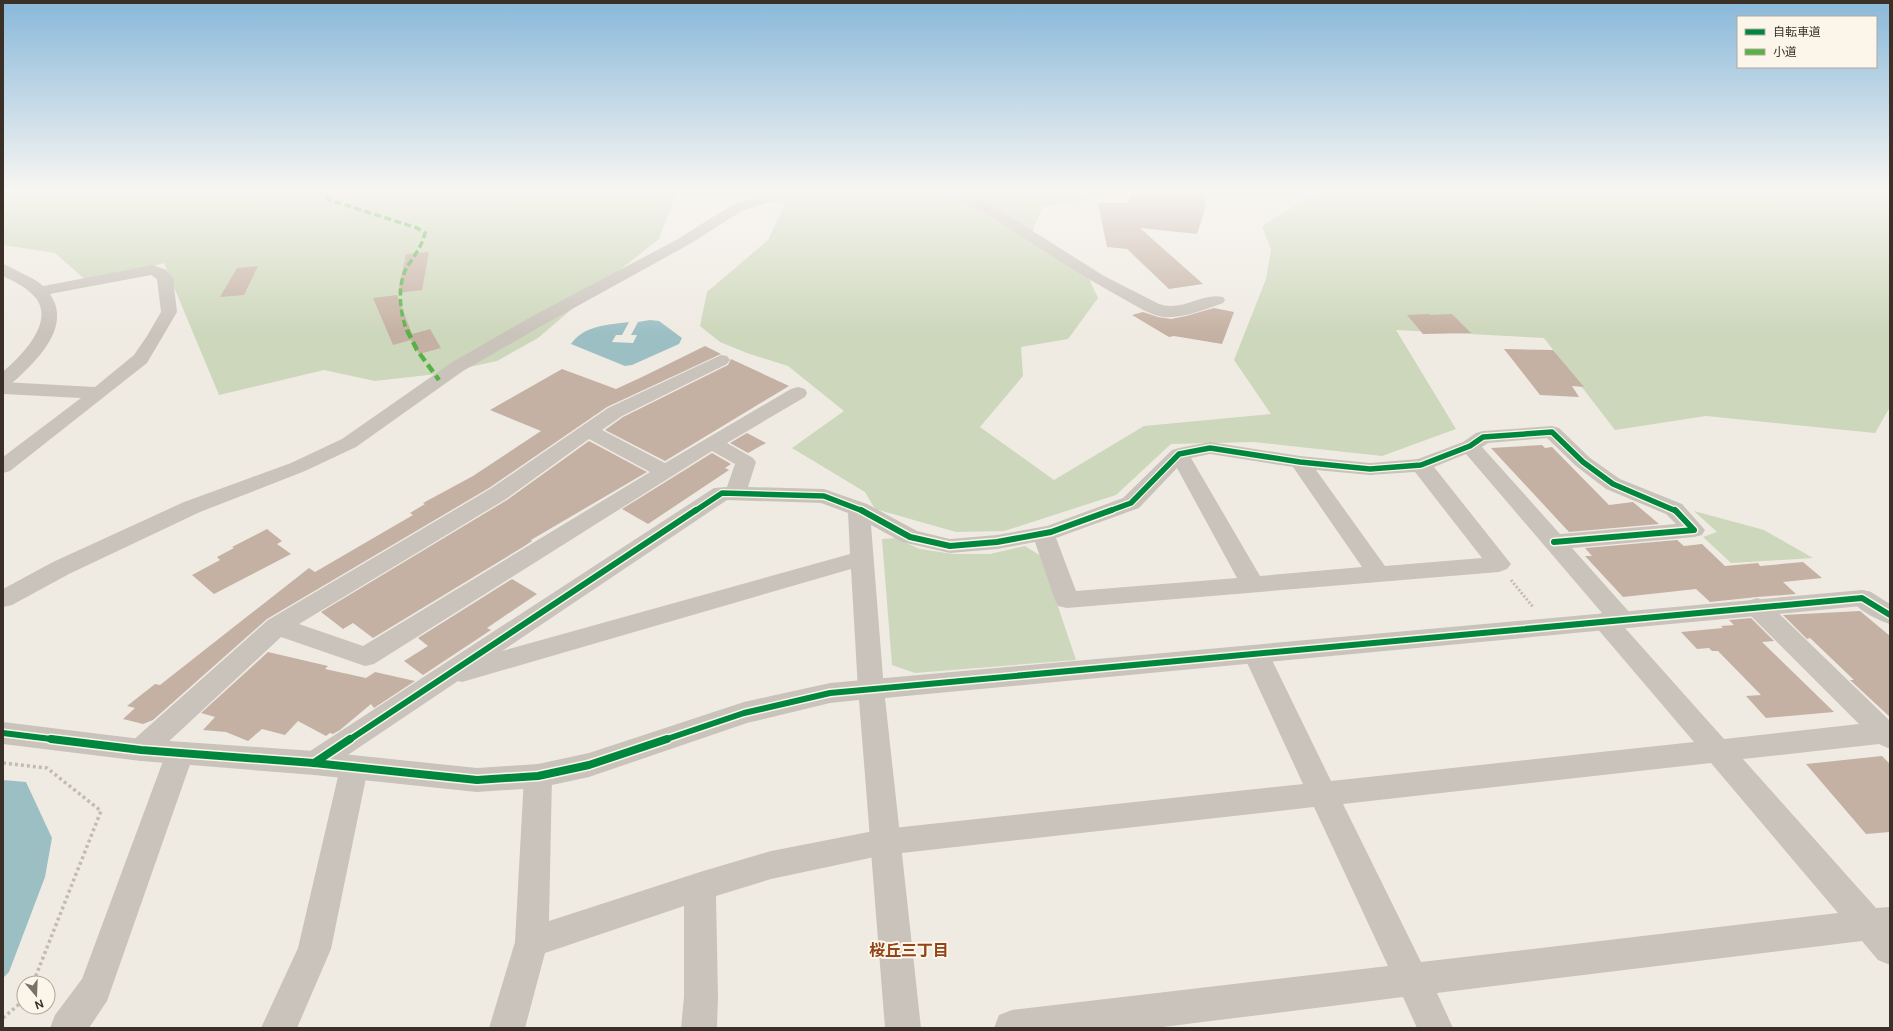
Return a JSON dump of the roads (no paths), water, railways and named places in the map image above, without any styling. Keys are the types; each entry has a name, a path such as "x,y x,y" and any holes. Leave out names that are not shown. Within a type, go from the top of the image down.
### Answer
{"street":[{"path":"3,599 61,568 185,510 298,467 349,443 457,367 524,328 689,238"},
{"path":"1035,238 1098,278 1153,308 1165,312 1188,309 1218,300"},
{"path":"3,269 39,291 48,305 50,317 45,334 35,352 3,381"},
{"path":"3,467 100,393 140,359 156,336 169,312 164,278 160,273 153,270 39,291"},
{"path":"140,750 277,626 498,494 615,412 721,360"},
{"path":"3,388 100,393"},
{"path":"277,626 365,657 712,443 798,393"},
{"path":"588,430 666,472"},
{"path":"314,763 722,493 824,496 859,508 910,537 950,546 997,542 1043,534 1131,503 1179,454 1210,448 1300,462 1370,469 1421,465 1470,446 1483,437 1552,432 1583,462 1607,479 1674,509 1694,530 1554,542"},
{"path":"712,443 746,462 736,493"},
{"path":"1470,446 1554,542 1614,621 1718,751 1879,923 1890,949"},
{"path":"1179,454 1253,585"},
{"path":"1300,462 1379,574"},
{"path":"1043,534 1067,600 1499,564 1421,465"},
{"path":"859,508 871,690 884,842 903,1028"},
{"path":"442,678 862,558"},
{"path":"3,733 140,750 314,763 477,780 538,776 589,764 744,713 830,693 1862,598 1890,615"},
{"path":"1757,608 1888,734"},
{"path":"1256,654 1435,1028"},
{"path":"532,942 700,886 771,865 884,842 1718,751 1888,734"},
{"path":"68,1028 95,989 180,753"},
{"path":"279,1028 314,949 354,768"},
{"path":"507,1028 532,942 538,776"},
{"path":"699,1028 701,997 700,886"},
{"path":"1012,1028 1879,923"}],"water":[{"path":"650,320 659,321 682,338 679,344 632,365 625,366 571,344 576,338 590,329 605,325 629,322 622,335 616,335 612,342 633,343 637,335 631,335 638,322"},
{"path":"3,780 26,782 52,838 45,877 9,972 3,978"}],"district":[{"name":"桜丘三丁目","path":"909,950"}]}
